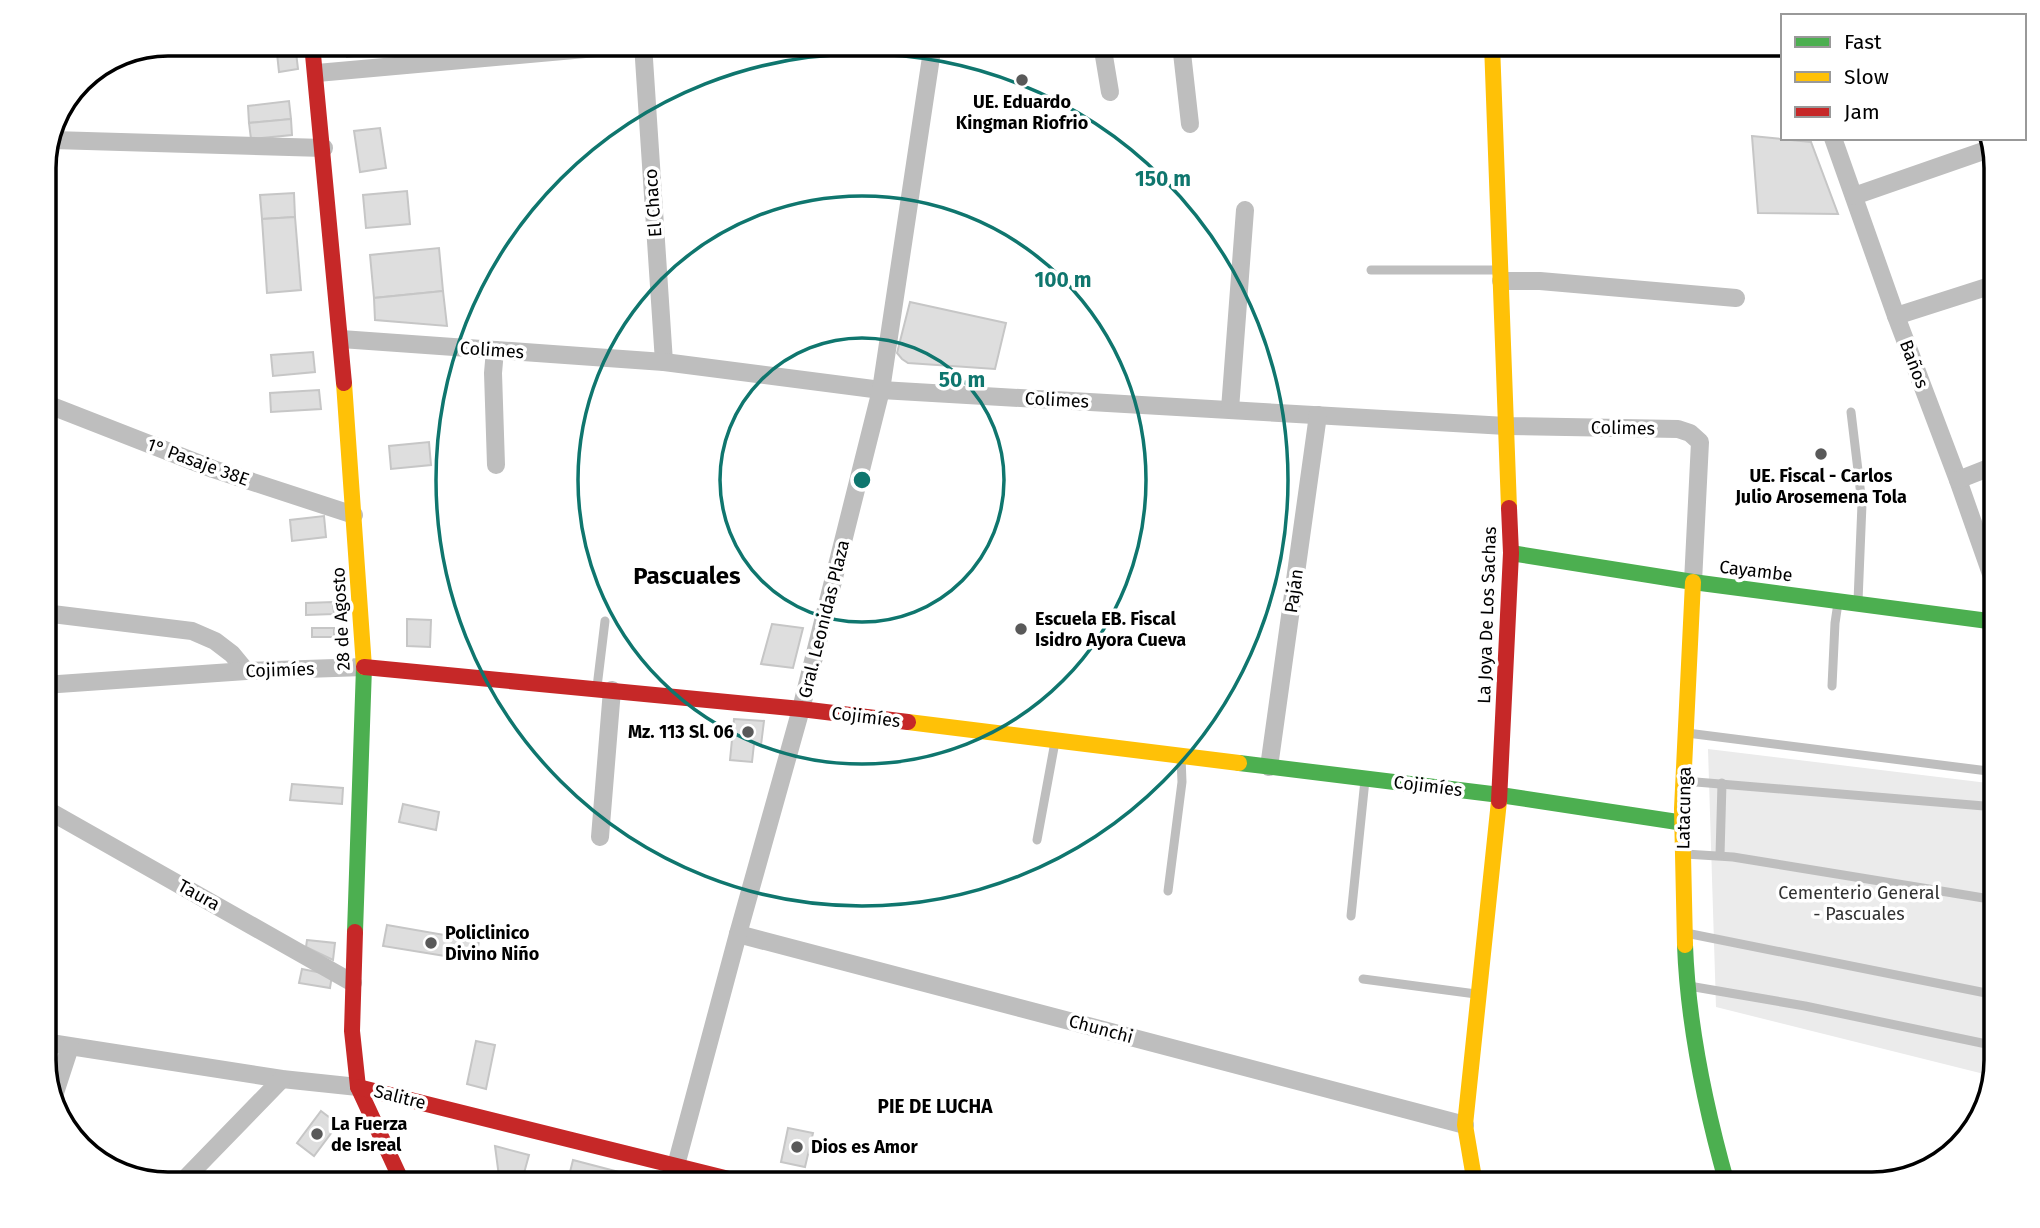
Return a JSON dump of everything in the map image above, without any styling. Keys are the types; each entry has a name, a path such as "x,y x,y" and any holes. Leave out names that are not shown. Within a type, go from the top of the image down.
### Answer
{"street":[{"name":"28 de Agosto","path":"314,56 341,339 364,667 352,1031 358,1087 397,1172"},
{"path":"317,73 508,56"},
{"name":"El Chaco","path":"643,56 664,362"},
{"name":"Gral. Leonidas Plaza","path":"674,1172 737,934 801,709 881,390 931,56"},
{"path":"1104,56 1110,92"},
{"path":"1182,56 1190,124"},
{"name":"La Joya De Los Sachas","path":"1473,1172 1465,1125 1500,795 1511,552 1492,56"},
{"path":"60,140 324,148"},
{"name":"Baños","path":"1834,140 1984,552"},
{"path":"1854,196 1983,151"},
{"path":"1230,409 1245,210"},
{"path":"1500,275 1539,281 1736,298"},
{"path":"1896,316 1984,288"},
{"name":"Colimes","path":"341,339 664,362 881,390 1506,426 1678,429 1690,433"},
{"path":"495,350 493,373 496,465"},
{"name":"1° Pasaje 38E","path":"56,408 213,470 354,515"},
{"name":"Paján","path":"1269,767 1318,415"},
{"name":"Latacunga","path":"1690,433 1700,442 1685,733 1686,986 1692,1042 1704,1104 1723,1172"},
{"path":"1958,480 1984,470"},
{"name":"Cayambe","path":"1511,552 1693,582 1984,620"},
{"path":"56,614 192,631 215,641 232,654 246,671"},
{"name":"Cojimíes","path":"56,684 246,671 364,667 801,709 1500,795 1684,822"},
{"path":"600,837 604,690"},
{"name":"Taura","path":"56,815 354,983"},
{"name":"Chunchi","path":"737,934 1465,1125"},
{"name":"Salitre","path":"56,1044 282,1079 358,1087 703,1172"},
{"path":"58,1083 70,1047"},
{"path":"192,1172 282,1079"}],"lane":[{"path":"1371,270 1500,275"},
{"path":"1851,412 1862,504 1858,603"},
{"path":"1832,686 1835,623 1839,601"},
{"path":"604,690 605,621"},
{"path":"1685,733 1984,770"},
{"path":"1037,840 1055,740"},
{"path":"1168,891 1182,782 1181,756"},
{"path":"1351,916 1366,778"},
{"path":"1684,781 1984,806"},
{"path":"1720,855 1723,783"},
{"path":"1684,854 1720,855 1984,898"},
{"path":"1685,933 1984,993"},
{"path":"1363,979 1478,994"},
{"path":"1686,986 1805,1006 1984,1043"}],"green space":[{"name":"Cementerio General - Pascuales","path":"1708,749 1984,783 1983,1074 1716,1007"}],"building":[{"path":"277,56 296,56 298,69 279,72"},
{"path":"289,101 291,119 249,123 248,106"},
{"path":"291,119 292,135 251,139 249,123"},
{"path":"380,128 386,168 360,172 354,131"},
{"path":"1752,136 1811,142 1838,214 1758,213"},
{"path":"407,191 410,224 366,228 363,195"},
{"path":"294,193 295,217 262,219 260,195"},
{"path":"295,217 301,290 267,293 262,219"},
{"path":"439,248 443,291 374,298 370,255"},
{"path":"443,291 447,326 375,320 374,298"},
{"path":"910,302 1006,323 995,369 908,363 902,359 897,353"},
{"path":"313,352 315,372 273,376 271,355"},
{"path":"319,390 321,409 271,412 270,393"},
{"path":"429,442 431,465 391,469 389,446"},
{"path":"324,516 326,537 292,541 290,520"},
{"path":"333,602 334,614 306,615 306,603"},
{"path":"407,619 431,620 430,647 407,646"},
{"path":"772,624 803,628 793,668 761,664"},
{"path":"312,628 334,628 334,637 312,637"},
{"name":"Mz. 113 Sl. 06","path":"734,719 764,721 761,745 754,744 752,762 730,760"},
{"path":"292,784 343,788 342,804 290,800"},
{"path":"403,804 439,812 436,830 399,822"},
{"name":"Policlinico Divino Niño","path":"387,925 479,941 476,961 383,946"},
{"path":"307,940 335,943 333,960 306,947"},
{"path":"302,969 332,975 330,988 299,983"},
{"path":"476,1041 495,1045 486,1089 467,1084"},
{"name":"La Fuerza de Isreal","path":"321,1111 338,1124 314,1156 297,1143"},
{"name":"Dios es Amor","path":"788,1128 813,1133 805,1167 781,1162"},
{"path":"495,1146 529,1155 524,1172 498,1172"},
{"path":"573,1160 619,1172 570,1172"}],"traffic: fast":[{"path":"1511,553 1693,582 1984,620"},
{"path":"355,932 364,667"},
{"path":"1239,763 1500,795 1684,823"},
{"path":"1685,945 1699,1066 1724,1172"}],"traffic: slow":[{"path":"1492,56 1509,508"},
{"path":"344,383 364,667"},
{"path":"1685,945 1682,809 1693,582"},
{"path":"908,722 1239,763"},
{"path":"1473,1172 1465,1125 1499,801"}],"traffic: jam":[{"path":"313,56 344,383"},
{"path":"1499,801 1511,553 1509,508"},
{"path":"364,667 801,709 908,722"},
{"path":"355,932 352,1031 358,1087 397,1172"},
{"path":"358,1087 701,1172"}],"place":[{"name":"UE. Eduardo Kingman Riofrio","path":"1022,80"},
{"name":"UE. Fiscal - Carlos Julio Arosemena Tola","path":"1821,454"},
{"name":"Escuela EB. Fiscal Isidro Ayora Cueva","path":"1021,629"},
{"name":"Mz. 113 Sl. 06","path":"748,732"},
{"name":"Policlinico Divino Niño","path":"431,943"},
{"name":"La Fuerza de Isreal","path":"317,1134"},
{"name":"Dios es Amor","path":"797,1147"}],"district":[{"name":"Pascuales","path":"687,576"},
{"name":"PIE DE LUCHA","path":"935,1106"}]}
